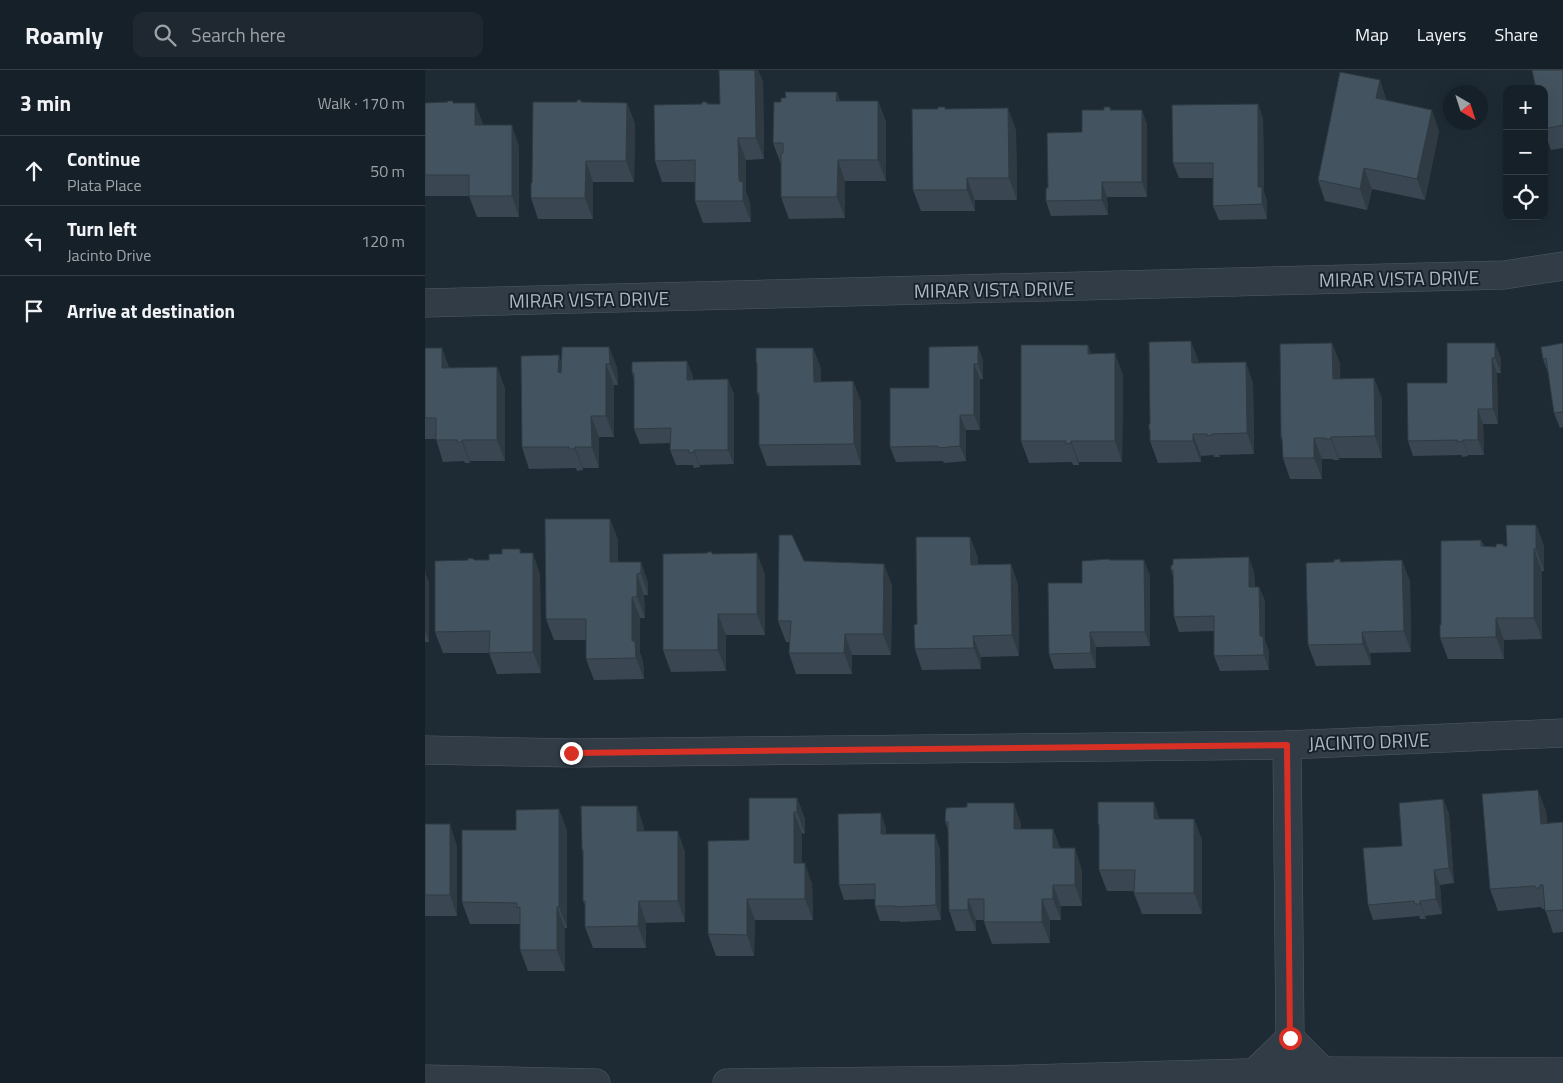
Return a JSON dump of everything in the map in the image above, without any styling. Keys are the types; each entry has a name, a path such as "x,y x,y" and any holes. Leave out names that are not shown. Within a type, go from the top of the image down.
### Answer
{"street":[{"name":"MIRAR VISTA DRIVE","path":"425,303 1504,275 1563,266"},
{"name":"JACINTO DRIVE","path":"425,750 571,753 1287,745 1563,733"},
{"path":"1287,745 1290,1038 1324,1077"},
{"path":"1254,1078 1290,1038"},
{"path":"727,1083 1254,1078 1563,1072"},
{"path":"425,1079 596,1083"}],"building":[{"path":"719,70 755,70 756,138 738,138 739,181 743,182 743,201 695,201 695,160 655,161 654,105 702,104 702,102 720,104"},
{"path":"1532,70 1563,70 1563,125 1548,128 1548,85 1535,85"},
{"path":"1340,72 1380,80 1376,98 1432,110 1417,179 1364,168 1360,189 1318,180"},
{"path":"785,92 837,92 836,101 878,101 878,160 838,160 837,197 781,197 781,153 783,153 783,143 773,143 774,102 781,102 781,98 786,98"},
{"path":"577,100 581,100 581,102 627,103 626,161 586,161 585,198 531,198 533,102 577,102"},
{"path":"453,101 453,103 475,103 475,125 512,125 512,196 469,196 469,175 425,175 425,103"},
{"path":"1258,104 1258,187 1262,187 1262,204 1213,206 1213,163 1173,163 1172,105"},
{"path":"938,107 945,107 945,109 1008,108 1009,178 967,178 967,190 913,190 912,109 938,109"},
{"path":"1104,107 1110,107 1110,110 1142,110 1142,182 1102,182 1102,200 1046,201 1046,188 1048,188 1047,133 1082,132 1082,110 1104,110"},
{"path":"1191,341 1192,363 1246,362 1247,433 1212,434 1207,436 1207,434 1193,434 1193,441 1150,441 1149,342"},
{"path":"1332,343 1333,379 1374,378 1375,436 1331,437 1331,439 1314,438 1314,458 1283,458 1280,344"},
{"path":"1447,343 1495,343 1495,358 1492,358 1493,409 1478,409 1478,440 1457,442 1457,440 1408,441 1407,383 1447,383"},
{"path":"1563,343 1563,412 1554,413 1546,358 1543,359 1541,347"},
{"path":"1021,345 1088,345 1088,354 1115,353 1115,441 1071,441 1071,443 1066,444 1066,441 1021,441"},
{"path":"978,346 978,364 974,364 974,415 960,415 960,446 938,448 938,446 890,447 890,388 929,388 929,347"},
{"path":"562,347 609,347 610,364 606,364 606,416 591,416 592,447 569,449 569,447 522,447 521,356 559,355 558,372 561,373"},
{"path":"425,348 442,348 442,368 497,367 497,440 462,440 462,442 457,442 457,440 436,440 436,418 425,418"},
{"path":"756,348 813,348 814,382 853,381 854,444 759,445 759,393 757,393"},
{"path":"687,361 687,380 728,379 728,450 694,450 694,452 689,453 689,450 670,450 671,428 634,429 634,373 632,373 632,362"},
{"path":"545,519 610,519 610,562 641,562 641,573 637,574 637,597 632,597 632,641 635,641 636,658 586,659 586,619 546,619"},
{"path":"1506,525 1536,525 1534,618 1496,618 1496,637 1440,638 1441,541 1481,540 1481,546 1496,547 1496,544 1503,544 1503,546 1507,546"},
{"path":"779,535 792,535 804,561 884,564 883,634 845,634 844,653 789,653 791,621 778,621"},
{"path":"916,537 970,537 971,565 1011,564 1012,635 973,636 974,648 915,649 914,625 917,624"},
{"path":"502,549 520,549 520,553 533,553 533,652 489,653 490,631 435,632 435,561 468,560 468,558 489,560 489,554 502,554"},
{"path":"712,552 712,554 757,553 757,614 718,614 718,650 663,650 663,554"},
{"path":"1249,557 1249,587 1259,587 1260,636 1263,636 1264,655 1214,656 1214,616 1174,617 1173,570 1171,570 1173,559"},
{"path":"1109,559 1144,560 1145,632 1090,632 1091,653 1049,654 1048,583 1082,583 1082,561"},
{"path":"1340,559 1340,562 1402,560 1404,631 1362,632 1363,644 1308,645 1306,563 1334,562 1334,560"},
{"path":"1538,790 1541,824 1563,822 1563,912 1562,910 1545,911 1543,885 1540,885 1540,888 1535,888 1535,886 1490,889 1482,794"},
{"path":"749,798 797,798 797,812 794,812 794,863 805,863 805,899 747,899 747,935 708,934 708,841 749,840"},
{"path":"1443,799 1449,868 1434,870 1436,899 1420,901 1420,904 1415,904 1414,901 1368,905 1363,848 1402,846 1399,803"},
{"path":"1098,802 1154,802 1154,819 1194,819 1194,893 1134,893 1135,870 1099,870"},
{"path":"967,803 1014,803 1014,829 1053,829 1053,848 1075,848 1075,885 1053,885 1053,899 1042,899 1042,922 984,922 984,899 968,899 968,910 949,910 948,822 945,821 946,808 967,807"},
{"path":"581,806 637,806 637,831 678,831 678,901 639,901 638,926 585,927"},
{"path":"559,809 557,950 520,950 520,907 517,908 517,903 462,902 462,830 516,830 516,810"},
{"path":"881,813 881,834 935,834 936,905 875,906 875,884 839,885 838,814"},
{"path":"425,824 450,824 450,895 425,895"}],"route":[{"path":"571,753 1287,745 1290,1038"}]}
